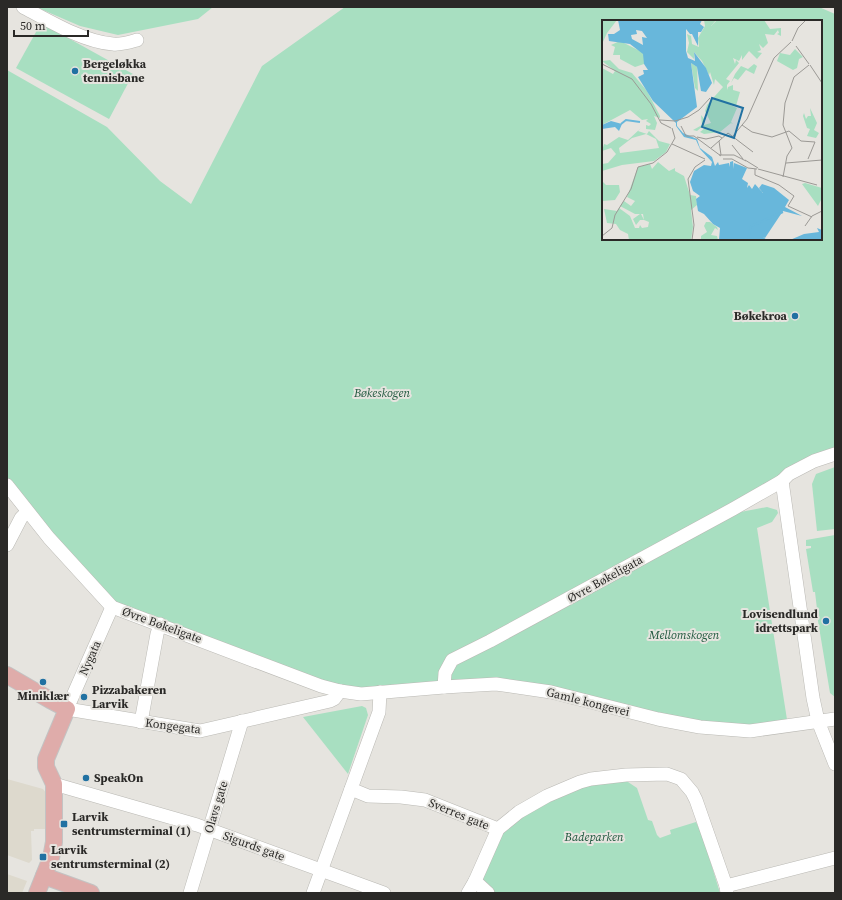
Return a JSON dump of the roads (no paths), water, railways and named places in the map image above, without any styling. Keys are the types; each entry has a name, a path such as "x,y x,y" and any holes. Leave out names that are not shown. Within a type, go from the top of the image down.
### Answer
{"main road":[{"name":"Kongegata","path":"7,675 67,709"},
{"path":"37,893 54,849 54,784 46,767 46,758 67,709"},
{"path":"44,876 91,893"}],"street":[{"path":"24,7 86,39 113,44 127,43 138,40"},
{"name":"Øvre Bøkeligata","path":"444,687 445,673 452,660 504,634 733,509 782,481 789,474 835,454"},
{"path":"782,481 812,698 818,721 835,764"},
{"name":"Øvre Bøkeligate","path":"7,485 49,538 112,607 321,686 340,691"},
{"path":"7,545 21,518 27,512"},
{"name":"Nygata","path":"67,709 112,607"},
{"path":"142,722 156,634 160,624"},
{"name":"Gamle kongevei","path":"340,691 361,694 496,684 551,692 658,719 700,727 750,731 835,719"},
{"name":"Kongegata","path":"67,709 200,731 330,701 334,699 340,691"},
{"path":"313,893 379,712 380,692"},
{"name":"Olavs gate","path":"190,893 242,721"},
{"path":"468,893 475,881 498,829 519,812 547,796 580,782 591,779 626,775 667,774 681,779 692,792 696,800 726,890 835,858"},
{"name":"Sigurds gate","path":"54,784 210,830 384,893"},
{"name":"Sverres gate","path":"351,789 368,796 401,797 425,800 498,829"},
{"path":"475,881 488,893"}],"place":[{"name":"Bergeløkka tennisbane","path":"75,71"},
{"name":"Bøkekroa","path":"795,316"},
{"name":"Lovisendlund idrettspark","path":"826,621"},
{"name":"Miniklær","path":"43,682"},
{"name":"Pizzabakeren Larvik","path":"84,697"},
{"name":"SpeakOn","path":"86,778"},
{"name":"Larvik sentrumsterminal (1)","path":"64,824"},
{"name":"Larvik sentrumsterminal (2)","path":"43,857"}],"park label":[{"name":"Bøkeskogen","path":"382,393"},
{"name":"Mellomskogen","path":"684,635"},
{"name":"Badeparken","path":"594,837"}]}
